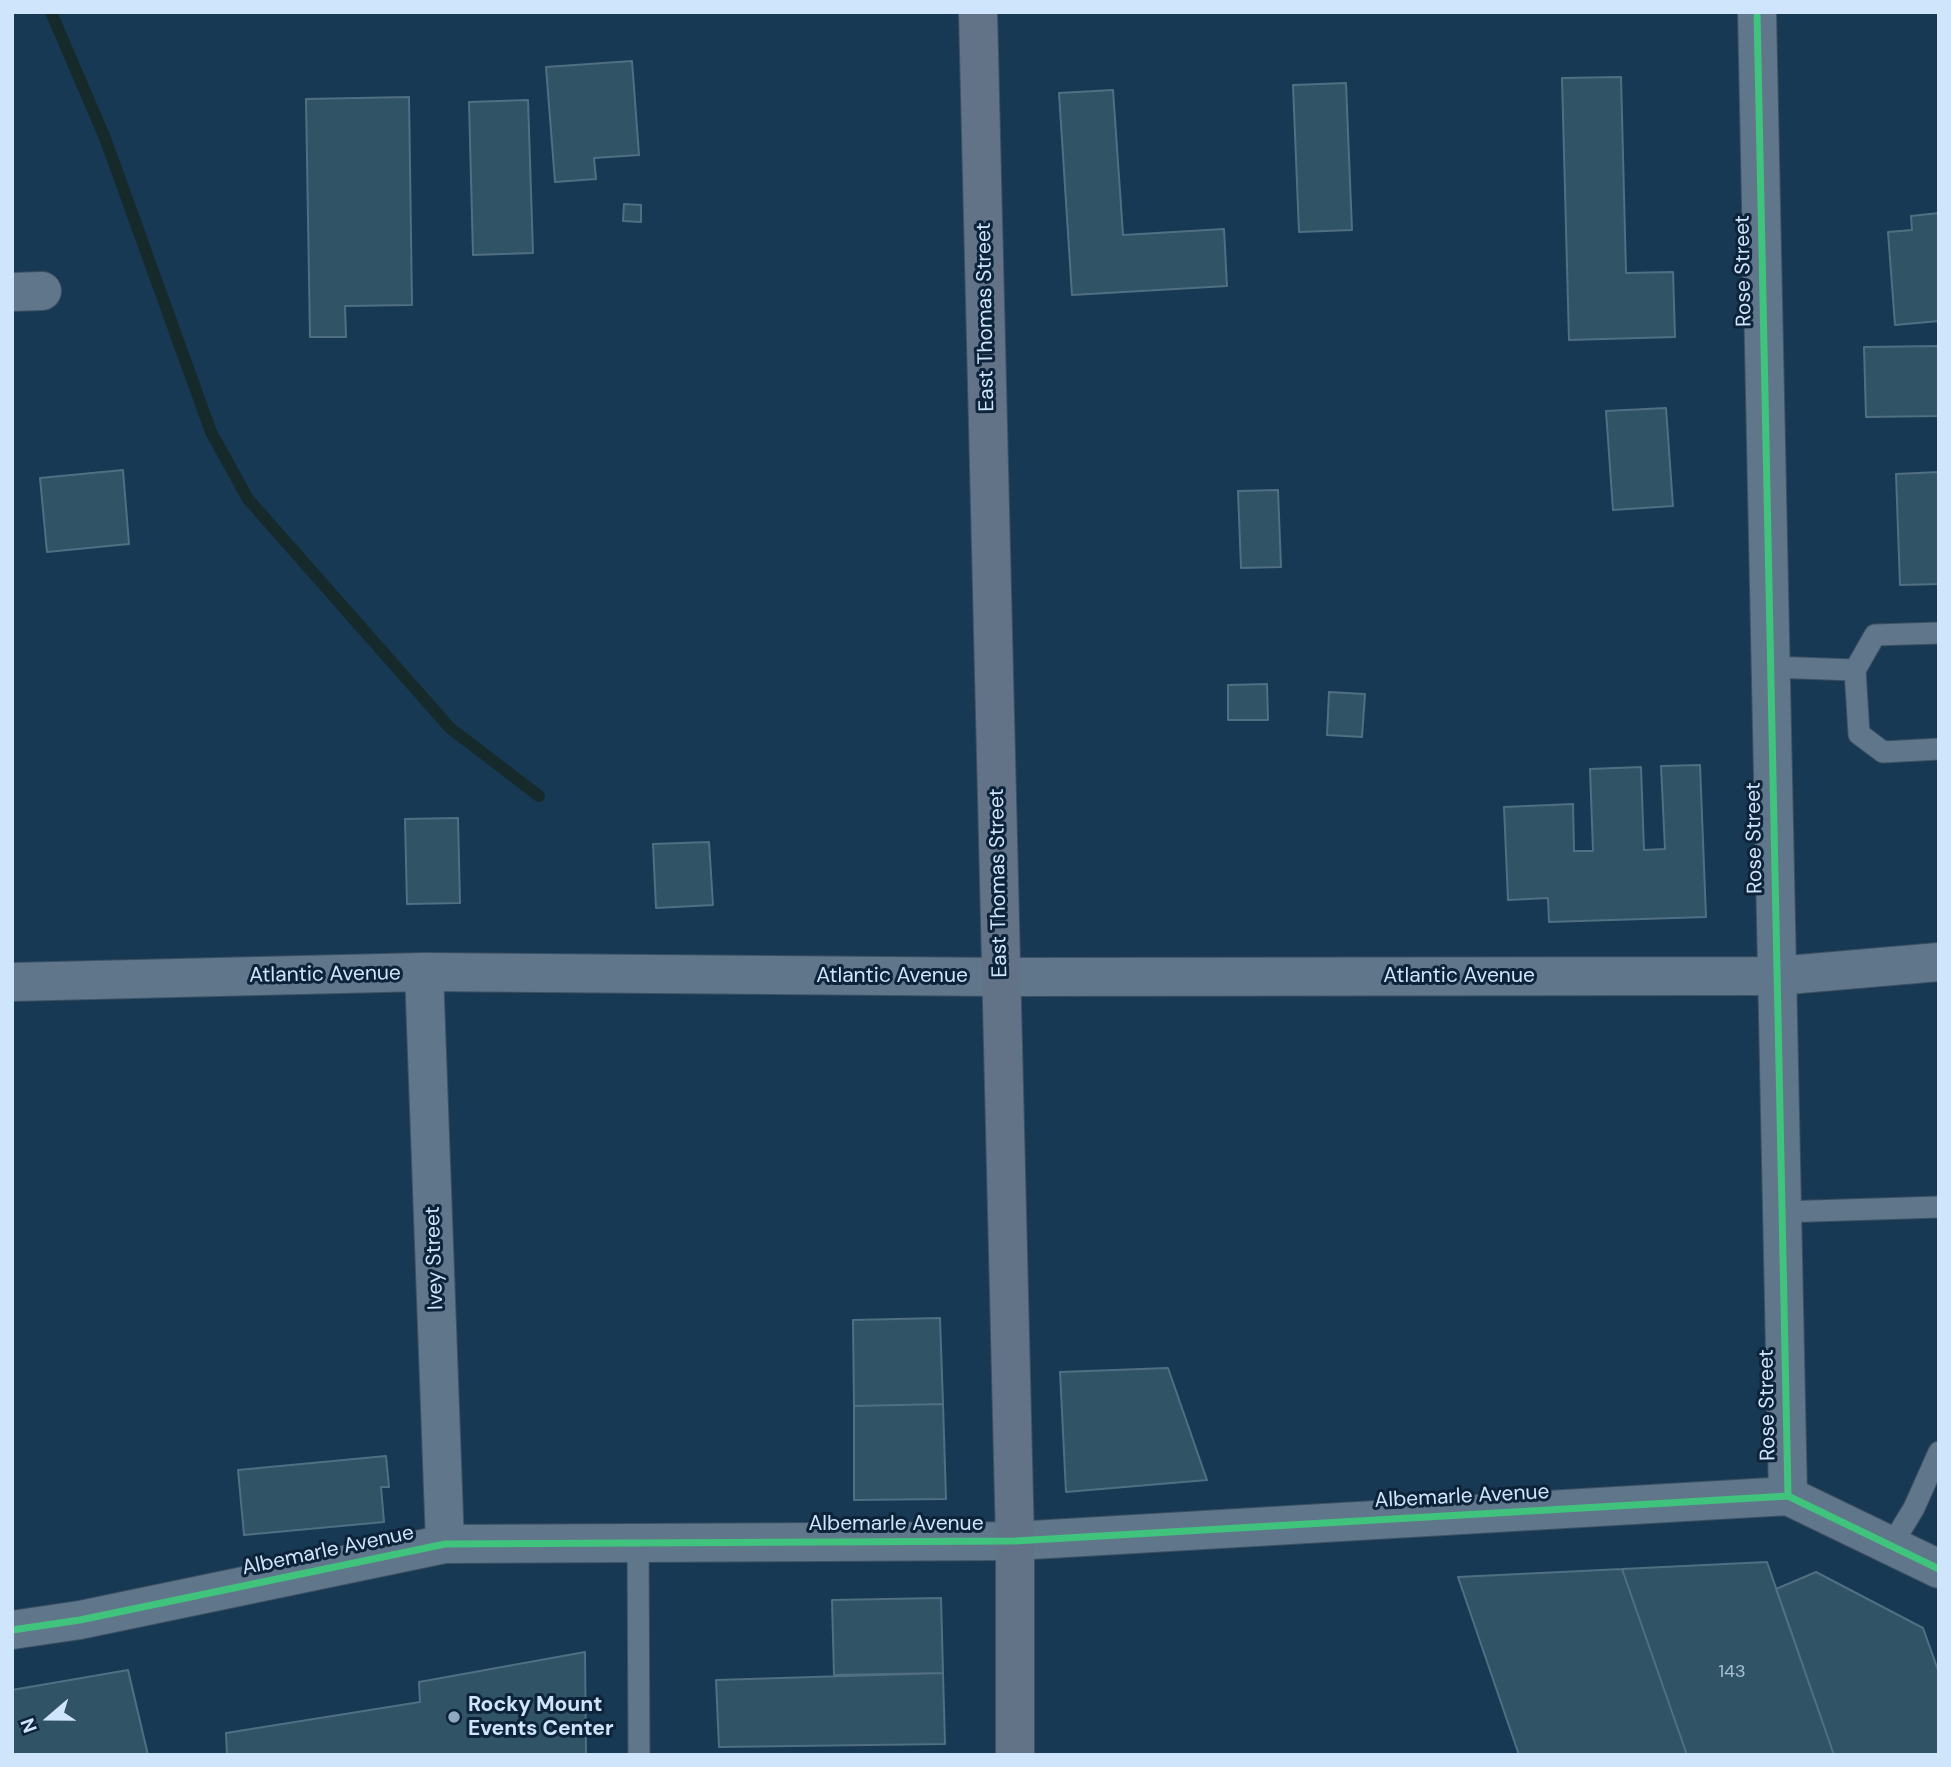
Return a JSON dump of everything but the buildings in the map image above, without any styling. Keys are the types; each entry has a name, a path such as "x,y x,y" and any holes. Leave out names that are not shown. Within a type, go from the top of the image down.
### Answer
{"main road":[{"name":"East Thomas Street","path":"978,12 1015,1541 1015,1755"}],"street":[{"name":"Rose Street","path":"1757,12 1788,1496"},
{"name":"Atlantic Avenue","path":"12,982 424,972 1001,977 1776,976 1939,962"},
{"name":"Ivey Street","path":"424,972 445,1544"},
{"name":"Albemarle Avenue","path":"12,1630 80,1620 445,1544 1015,1541 1788,1496"},
{"path":"1788,1496 1939,1569"}],"lane":[{"path":"1939,634 1875,635 1855,670 1859,734 1883,752 1939,749"},
{"path":"1770,667 1855,670"},
{"path":"1781,1212 1939,1207"},
{"path":"1891,1546 1914,1508 1939,1452"},
{"path":"638,1544 639,1755"}],"waterway":[{"path":"51,12 105,138 211,432 248,499 450,728 539,796"}],"cycle path":[{"path":"1757,12 1788,1496 1939,1569"},
{"path":"12,1630 80,1620 445,1544 1015,1541 1788,1496"}],"place":[{"name":"Rocky Mount Events Center","path":"454,1717"}]}
